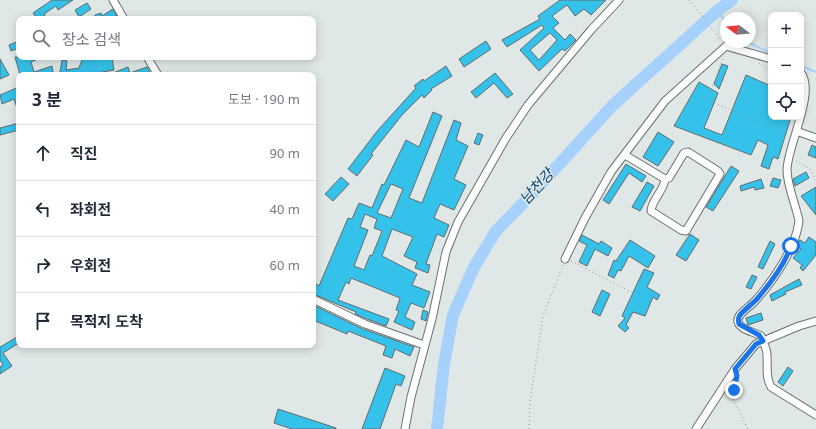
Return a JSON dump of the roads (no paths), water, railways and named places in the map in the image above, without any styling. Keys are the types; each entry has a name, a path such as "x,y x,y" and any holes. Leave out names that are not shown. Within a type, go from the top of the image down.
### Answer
{"street":[{"path":"113,0 122,16"},
{"path":"405,429 411,397 432,319 446,252 458,222 489,166 528,105 591,30 619,0"},
{"path":"565,259 585,218 611,172 665,101 726,46 768,58"},
{"path":"149,60 156,72"},
{"path":"804,75 806,93 802,123 789,158 788,176 798,216 798,228 787,257 776,274 756,300 741,314 738,319 739,324 759,335 763,341 767,356 768,382 771,387 816,415"},
{"path":"798,134 816,138"},
{"path":"688,152 718,170 720,174 686,231 681,230 651,211 665,185 665,179 669,178 684,153 688,152"},
{"path":"625,155 665,179"},
{"path":"316,300 365,324 424,345"},
{"path":"696,429 735,369 756,344 799,326 816,321"}],"waterway":[{"name":"남천강","path":"437,429 444,364 453,315 474,267 496,231 534,192 612,106 717,11 732,0"},
{"path":"717,11 720,15"},
{"path":"756,46 768,52"},
{"path":"804,67 816,72"}]}
